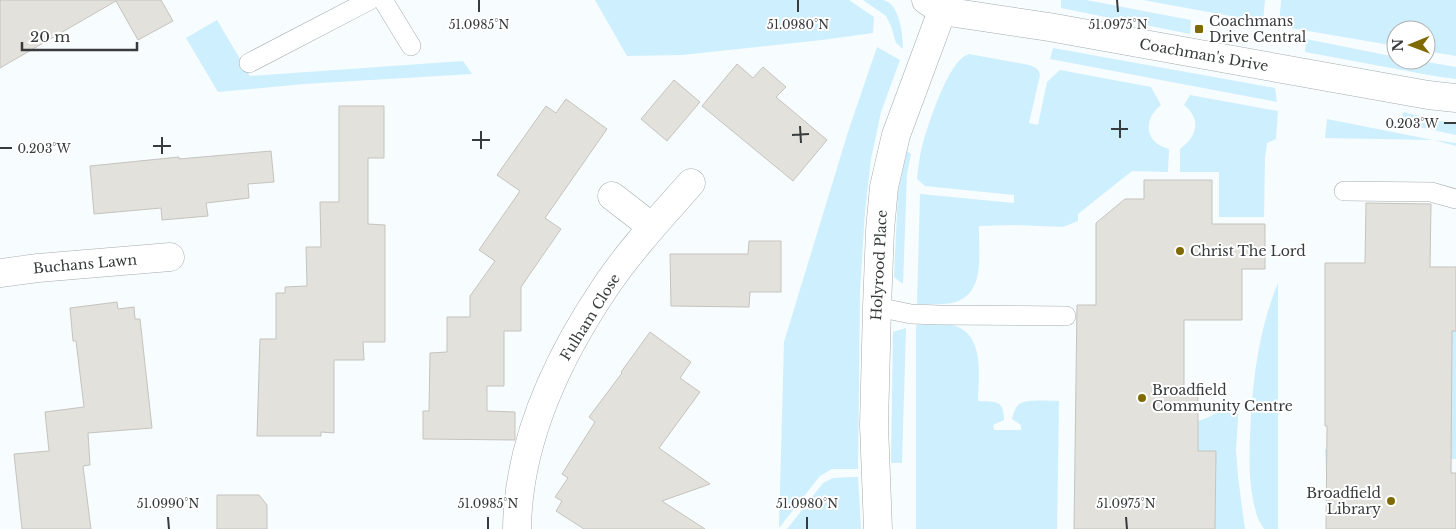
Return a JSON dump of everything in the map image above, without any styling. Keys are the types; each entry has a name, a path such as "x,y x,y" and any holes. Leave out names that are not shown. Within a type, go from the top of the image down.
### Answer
{"street":[{"name":"Coachman's Drive","path":"934,6 1456,98"},
{"name":"Holyrood Place","path":"878,529 874,425 880,230 884,186 896,135 934,6"},
{"name":"Fulham Close","path":"517,529 522,476 532,436 548,392 573,339 607,285 652,227 691,183"},
{"path":"612,196 652,227"},
{"name":"Buchans Lawn","path":"0,273 47,267 170,257"}],"lane":[{"path":"249,63 370,0"},
{"path":"383,0 411,46"},
{"path":"1344,191 1431,192 1456,199"},
{"path":"877,307 911,314 1066,316"}],"shaded area":[{"path":"595,0 849,0 874,17 873,33 682,55 627,56"},
{"path":"863,0 883,0 889,2 897,13 903,49 896,43 886,16"},
{"path":"1061,0 1086,0 1191,20 1190,34 1061,8"},
{"path":"1143,0 1265,0 1263,22"},
{"path":"1281,0 1456,0 1456,56 1436,53 1436,20 1386,20 1386,44 1279,26"},
{"path":"217,20 250,76 463,61 472,74 304,84 218,92 186,38"},
{"path":"1306,39 1386,55 1386,67 1305,52"},
{"path":"877,47 900,60 881,112 871,159 865,211 860,290 858,469 832,469 820,476 779,528 784,342 848,132"},
{"path":"1053,48 1275,88 1277,102 1050,59"},
{"path":"969,54 1029,65 1038,70 1040,75 1029,123 1038,125 1047,82 1060,70 1151,87 1161,105 1151,117 1149,130 1155,142 1169,149 1168,172 1132,171 1078,214 1078,221 1063,227 979,226 978,272 976,282 971,291 963,299 952,303 917,304 920,194 1014,203 1014,195 925,186 917,179 924,141 937,102 949,75 963,57"},
{"path":"1436,64 1456,67 1456,79 1402,70 1436,70"},
{"path":"1190,95 1278,111 1276,139 1267,143 1265,158 1264,217 1219,217 1219,172 1180,172 1180,149 1190,139 1195,128 1193,116 1184,105"},
{"path":"1403,112 1456,123 1456,135 1401,123"},
{"path":"1327,119 1433,140 1325,138"},
{"path":"1433,140 1456,143 1456,146"},
{"path":"907,151 911,154 907,174 903,284 894,277 898,192"},
{"path":"1278,283 1278,529 1264,529 1259,521 1251,484 1251,416 1257,358 1265,320"},
{"path":"916,325 954,325 967,333 973,340 979,370 978,401 997,403 1004,413 1004,420 993,425 994,430 1021,430 1021,425 1012,419 1016,407 1023,402 1059,401 1057,529 916,529"},
{"path":"906,328 902,463 891,463 893,332"},
{"path":"1452,331 1456,331 1456,459 1405,459 1405,473 1326,472 1325,449 1405,449 1451,428"},
{"path":"1232,401 1239,402 1236,450 1245,529 1215,529 1216,452 1198,451 1198,421 1211,416"},
{"path":"858,477 861,529 787,529 823,483 833,478"}],"building":[{"path":"0,0 161,0 173,21 138,40 116,1 0,68"},
{"path":"737,64 753,78 763,67 786,87 776,97 827,140 793,181 702,106"},
{"path":"674,80 700,102 667,141 641,119"},
{"path":"566,99 607,129 545,218 561,229 521,287 521,331 504,331 504,386 487,386 487,411 515,412 515,440 423,439 423,411 429,411 430,353 447,352 447,317 470,317 470,296 495,261 479,250 520,191 497,175 546,106 556,113"},
{"path":"339,106 384,106 384,158 368,158 368,224 385,225 385,342 363,342 364,360 334,360 334,433 321,432 321,436 257,436 260,339 276,339 276,293 285,293 285,287 307,286 306,247 321,247 320,202 339,202"},
{"path":"271,151 274,182 248,184 249,198 206,203 208,216 162,220 161,208 94,214 90,166 179,157 179,159"},
{"name":"Broadfield Community Centre","path":"1144,180 1212,180 1212,224 1265,224 1265,269 1242,269 1242,320 1184,320 1184,392 1198,392 1198,451 1216,451 1215,529 1074,529 1077,305 1096,305 1096,223 1125,199 1144,199"},
{"path":"1366,203 1431,204 1430,267 1456,267 1456,331 1452,331 1451,473 1456,473 1456,529 1326,529 1325,263 1365,263"},
{"path":"749,241 781,241 781,292 750,292 749,307 671,306 670,254 748,254"},
{"path":"117,302 118,309 134,307 135,319 140,319 152,428 88,433 90,465 83,466 91,529 22,529 14,454 49,451 45,412 84,407 76,341 73,341 70,308"},
{"path":"650,332 691,362 680,378 700,392 659,448 710,484 662,501 705,529 584,529 556,511 562,501 555,497 568,478 562,474 595,422 589,417"},
{"path":"217,495 259,495 267,505 267,529 217,529"}],"place":[{"name":"Coachmans Drive Central","path":"1199,29"},
{"name":"Christ The Lord","path":"1180,251"},
{"name":"Broadfield Community Centre","path":"1142,398"},
{"name":"Broadfield Library","path":"1391,501"}]}
